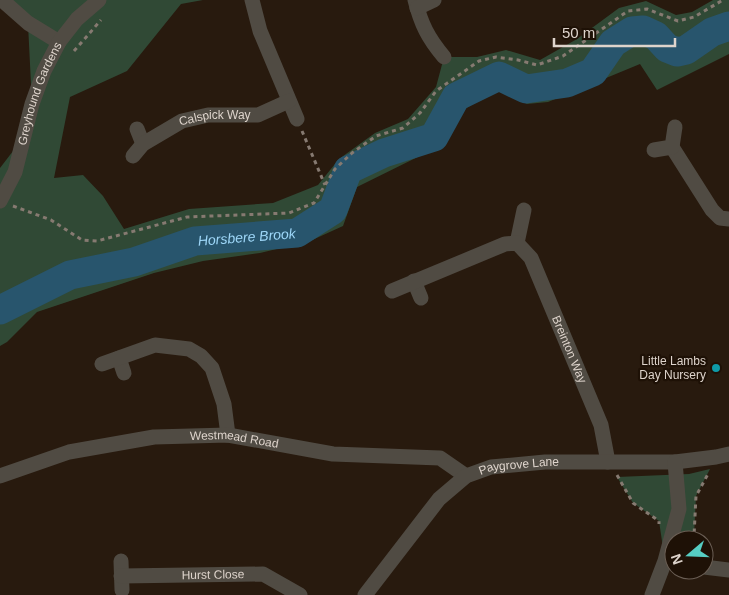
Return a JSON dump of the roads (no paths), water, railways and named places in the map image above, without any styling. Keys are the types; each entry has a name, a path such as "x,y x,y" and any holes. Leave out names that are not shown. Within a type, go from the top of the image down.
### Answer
{"street":[{"path":"2,0 28,24 59,42"},
{"name":"Greyhound Gardens","path":"0,201 15,172 32,104 44,71 59,42 77,19 99,0"},
{"path":"252,0 260,31 297,119"},
{"path":"434,0 416,4 424,29 427,48 444,57"},
{"name":"Calspick Way","path":"133,156 143,144 182,120 208,115 258,114 289,101"},
{"path":"675,127 672,148 712,210 720,218 729,219"},
{"path":"137,129 143,144"},
{"path":"654,150 672,148"},
{"path":"392,291 505,244 517,243 524,210"},
{"name":"Breinton Way","path":"517,243 531,258 601,425 608,462"},
{"path":"414,282 421,298"},
{"path":"102,364 155,345 189,349 201,356 212,368 224,404 228,435"},
{"path":"119,358 124,373"},
{"name":"Westmead Road","path":"0,476 69,452 154,437 228,435 333,454 440,458 466,476"},
{"name":"Paygrove Lane","path":"365,595 439,499 466,476 491,467 545,462 675,462 723,455"},
{"path":"675,462 679,509 675,530"},
{"path":"714,568 729,570"},
{"path":"652,595 664,573"},
{"name":"Hurst Close","path":"121,576 263,574 300,595"}],"waterway":[{"name":"Horsbere Brook","path":"0,310 70,275 134,262 195,241 297,233 333,210 348,170 384,153 434,137 456,97 499,76 526,89 567,83 593,72 613,43 632,31 643,30 656,36 667,48 677,52 686,50 712,32 729,26"}],"place":[{"name":"Little Lambs Day Nursery","path":"716,368"}]}
